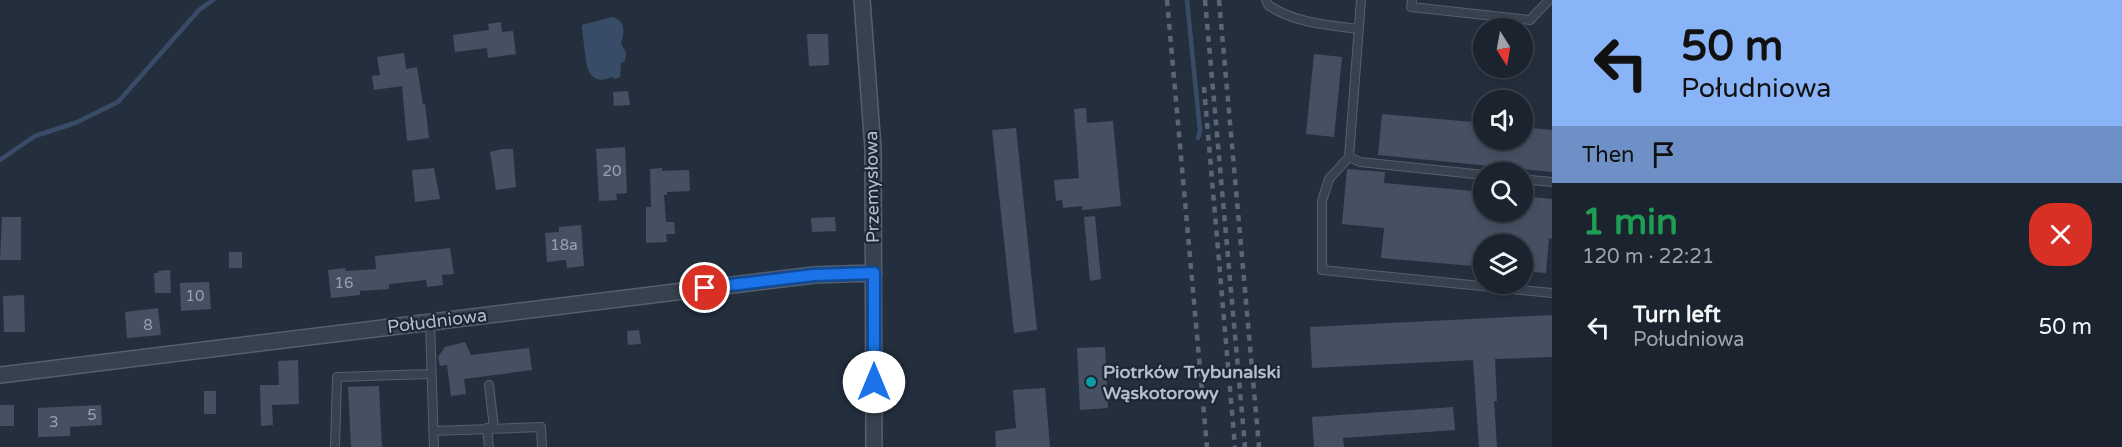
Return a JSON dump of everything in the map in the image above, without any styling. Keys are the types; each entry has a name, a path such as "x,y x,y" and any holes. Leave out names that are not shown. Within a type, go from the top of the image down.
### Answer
{"street":[{"name":"Przemysłowa","path":"862,0 873,149 874,447"},
{"name":"Południowa","path":"0,375 814,275 874,273"}],"lane":[{"path":"1266,0 1268,5 1283,14 1317,25 1358,28"},
{"path":"1361,0 1349,157 1329,179 1322,201 1322,270 1552,293"},
{"path":"1412,0 1411,7 1530,20 1550,0"},
{"path":"1349,157 1360,162 1473,174"},
{"path":"1533,180 1552,182"},
{"path":"430,322 434,447"},
{"path":"335,447 337,377 430,374"},
{"path":"489,385 491,428 489,447"},
{"path":"434,431 541,427 542,447"}],"water":[{"path":"612,17 623,27 621,42 626,57 621,63 620,77 597,79 592,76 587,65 582,25"}],"building":[{"path":"501,22 502,32 513,31 516,54 488,58 487,48 455,52 453,35 489,30 488,24"},
{"path":"807,34 828,34 829,65 809,66"},
{"path":"404,53 406,69 417,67 429,138 407,141 402,86 374,90 372,76 380,75 377,57"},
{"path":"1314,54 1342,57 1334,137 1306,134"},
{"path":"628,91 630,105 614,106 613,92"},
{"path":"1086,108 1087,123 1113,121 1121,206 1082,210 1082,206 1063,208 1062,200 1056,201 1054,180 1079,178 1074,109"},
{"path":"1382,114 1473,122 1473,150 1533,150 1533,128 1552,130 1552,172 1533,170 1533,162 1473,162 1473,164 1378,155"},
{"path":"1016,128 1037,330 1014,333 992,130"},
{"path":"625,147 627,193 616,194 617,200 599,201 596,149"},
{"path":"513,149 516,187 496,190 490,152"},
{"path":"434,168 440,199 415,202 412,170"},
{"path":"662,168 662,171 689,170 690,191 667,192 667,195 664,195 666,222 674,222 675,234 666,234 667,242 646,243 646,207 651,207 650,169"},
{"path":"1347,169 1385,172 1384,183 1473,191 1473,222 1533,222 1533,197 1552,199 1552,239 1549,238 1546,273 1533,272 1533,234 1473,234 1473,266 1381,258 1384,228 1342,224"},
{"path":"1095,216 1101,279 1090,281 1084,217"},
{"path":"2,217 21,217 21,260 0,260"},
{"path":"835,217 836,231 812,232 811,218"},
{"path":"581,225 584,266 567,268 566,260 547,262 545,233 559,232 559,227"},
{"path":"450,248 454,274 442,275 443,285 427,287 426,280 389,284 389,289 360,291 360,295 331,298 328,270 376,269 375,256"},
{"path":"229,252 242,252 242,268 229,268"},
{"path":"170,270 171,293 155,293 154,273"},
{"path":"209,282 211,309 181,311 180,283"},
{"path":"24,295 25,332 4,332 3,296"},
{"path":"158,308 161,335 127,338 125,312"},
{"path":"1552,315 1552,357 1495,359 1497,401 1494,401 1497,447 1479,447 1473,360 1312,368 1310,327"},
{"path":"639,330 641,344 628,345 627,331"},
{"path":"465,342 471,355 529,348 532,370 464,379 466,394 451,396 447,365 440,366 438,357 445,347"},
{"name":"Piotrków Trybunalski Wąskotorowy","path":"1105,347 1108,408 1080,410 1077,348"},
{"path":"298,360 299,404 272,405 273,425 261,426 260,385 279,385 278,361"},
{"path":"379,386 382,447 351,447 348,387"},
{"path":"1045,388 1050,447 996,447 995,431 1016,428 1013,390"},
{"path":"204,391 216,391 216,414 204,414"},
{"path":"0,405 14,405 14,426 0,426"},
{"path":"101,405 102,425 70,427 70,436 38,437 38,408"},
{"path":"1453,407 1455,430 1343,438 1344,447 1314,447 1312,417"}],"waterway":[{"path":"0,160 35,136 75,123 118,102 199,10 213,0"},
{"path":"1187,0 1200,131 1198,138"}],"railway":[{"path":"1167,0 1207,447"},
{"path":"1205,0 1245,447"},
{"path":"1219,0 1259,447"},
{"path":"1204,87 1235,447"}],"place":[{"name":"Piotrków Trybunalski Wąskotorowy","path":"1091,382"}],"route":[{"path":"705,288 814,275 874,273 874,382"}]}
